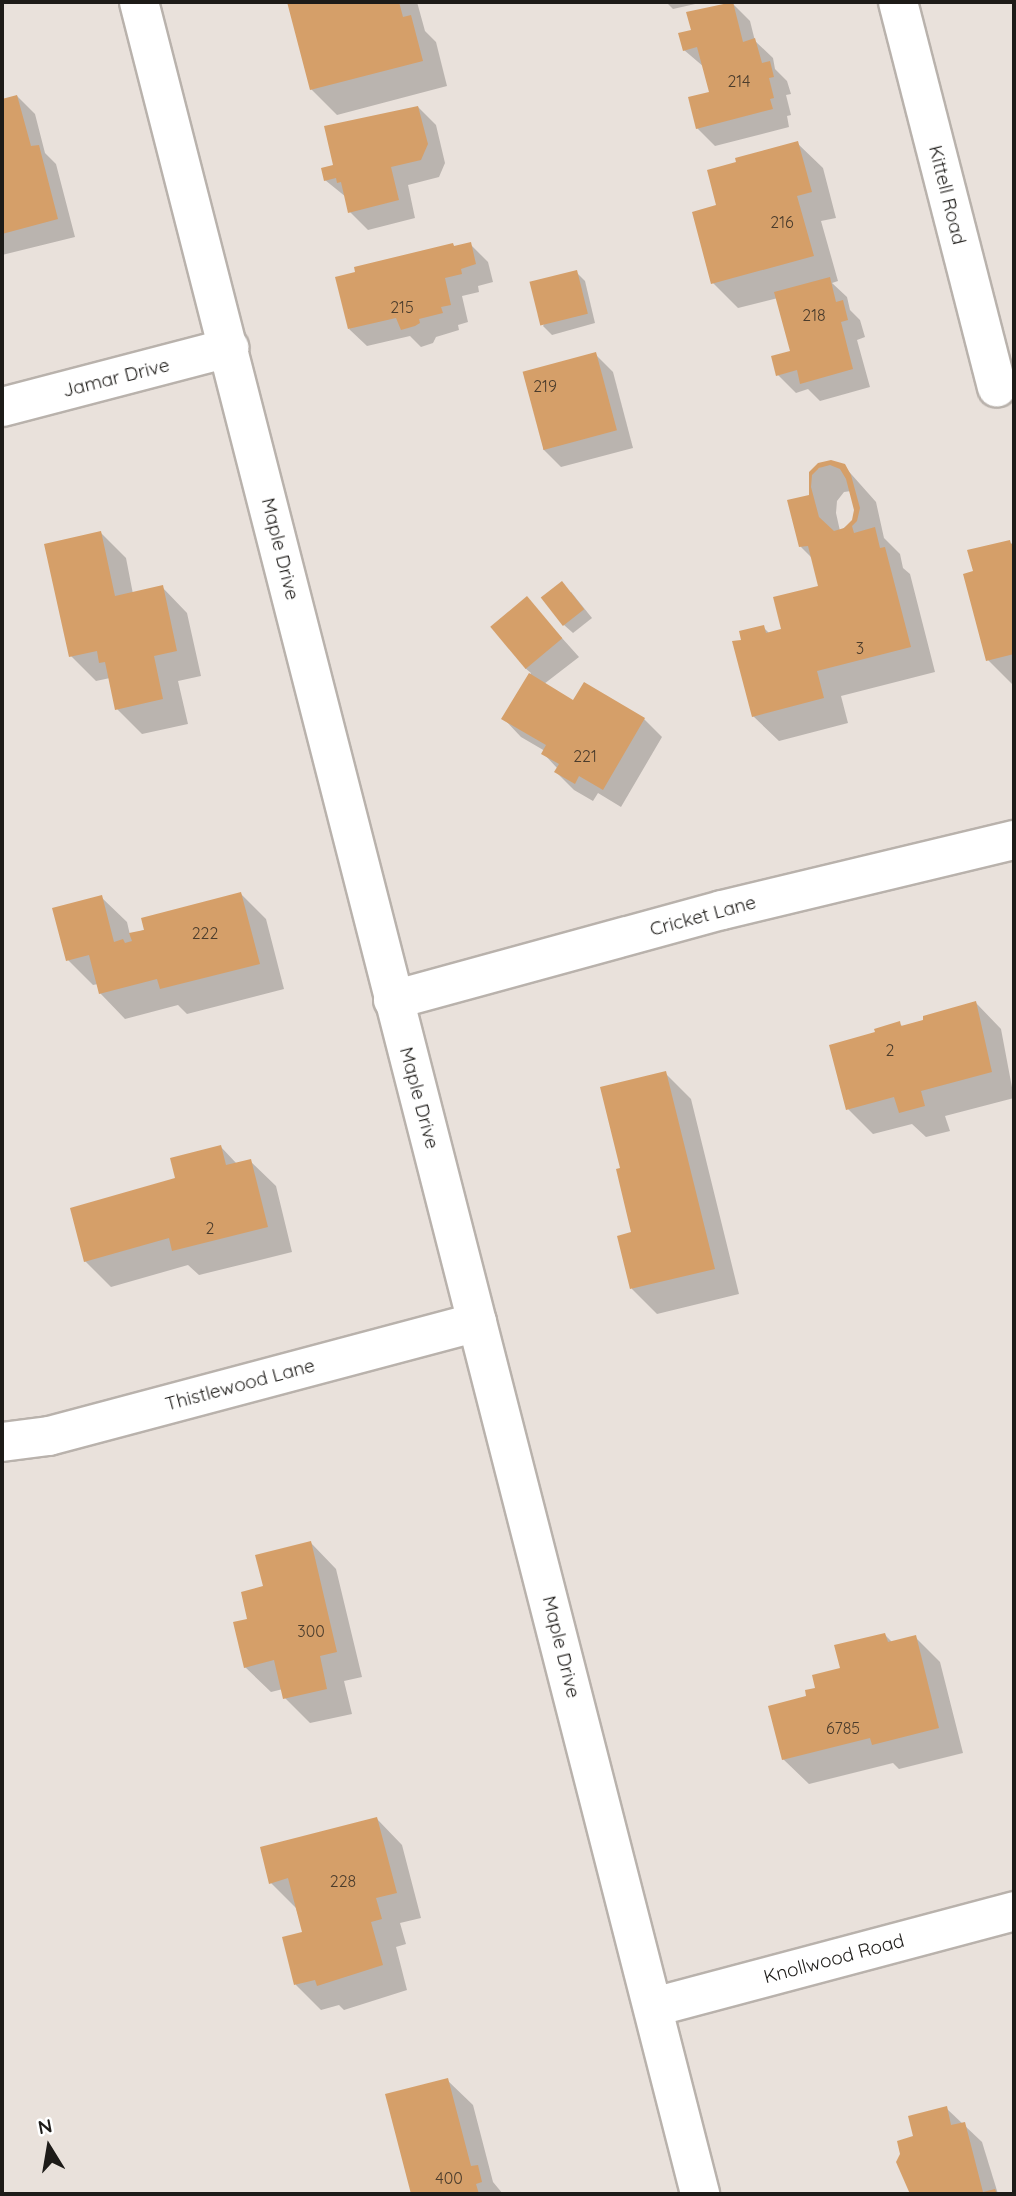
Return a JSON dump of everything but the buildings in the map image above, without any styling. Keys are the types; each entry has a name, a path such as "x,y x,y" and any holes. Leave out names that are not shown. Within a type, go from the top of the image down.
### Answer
{"street":[{"name":"Maple Drive","path":"139,2 700,2194"},
{"name":"Kittell Road","path":"898,2 997,388"},
{"name":"Jamar Drive","path":"2,407 229,348"},
{"name":"Cricket Lane","path":"393,1000 722,910 1014,840"},
{"name":"Thistlewood Lane","path":"2,1443 49,1436 477,1322"},
{"name":"Knollwood Road","path":"654,2007 1014,1911"}]}
